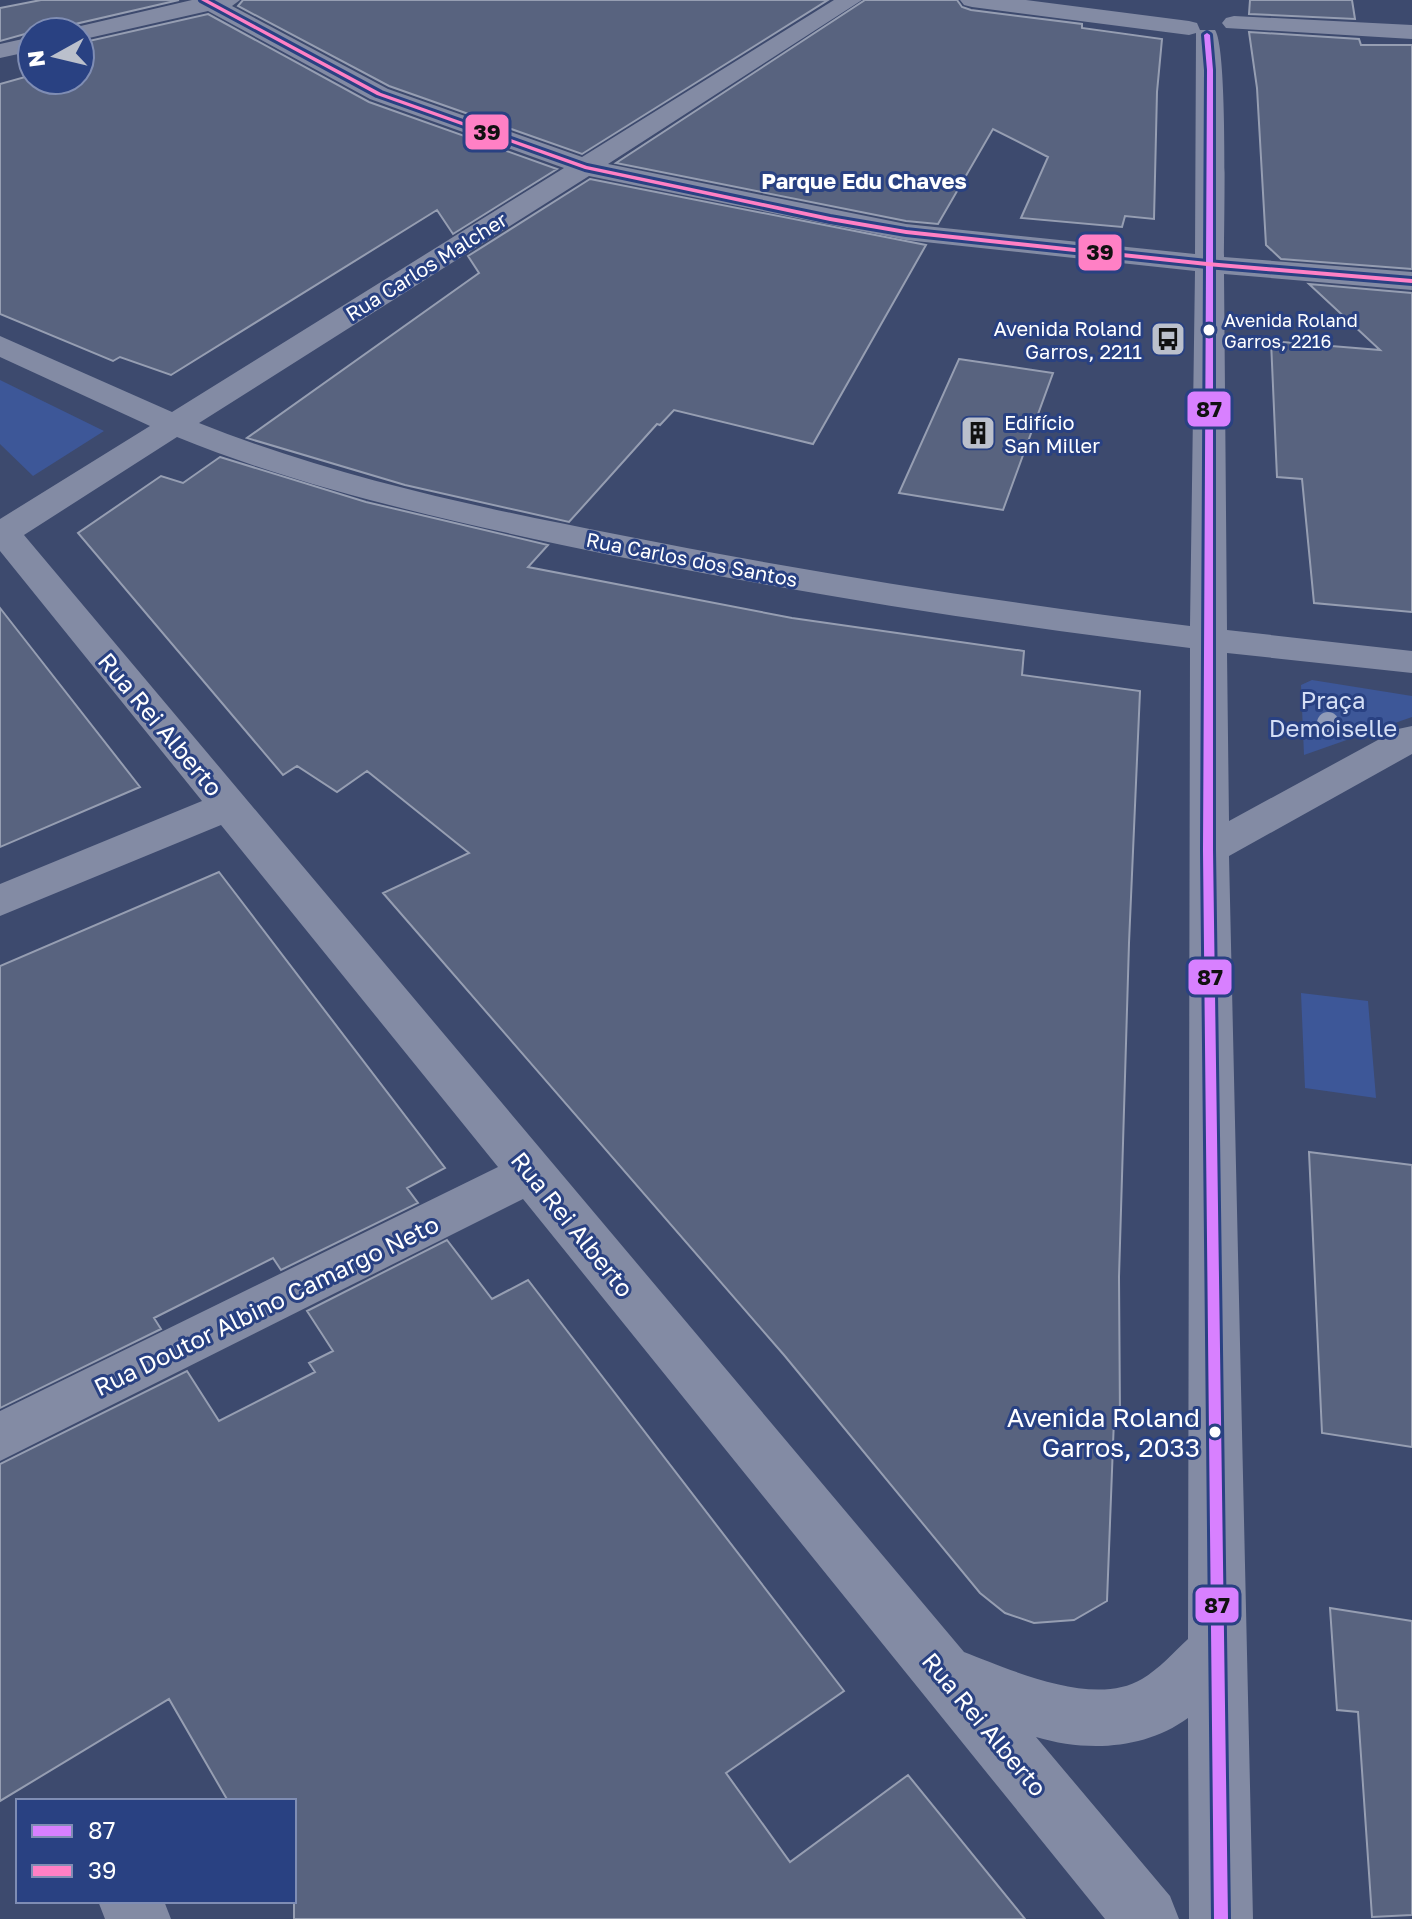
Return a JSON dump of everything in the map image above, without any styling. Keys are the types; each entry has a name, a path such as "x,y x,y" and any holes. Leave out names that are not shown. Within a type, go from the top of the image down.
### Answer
{"street":[{"name":"Rua Carlos Malcher","path":"2,531 850,0"},
{"path":"972,0 1213,27 1412,32"},
{"path":"96,29 214,1 379,94 585,167 906,232 1207,264 1412,281"},
{"path":"1213,27 1207,264 1208,850 1221,1919"},
{"name":"Rua Carlos dos Santos","path":"0,345 173,425 228,445 388,494 607,544 858,591 1209,642 1412,662"},
{"name":"Rua Rei Alberto","path":"2,531 1147,1919"},
{"path":"1208,850 1412,738"},
{"path":"0,901 228,806"},
{"name":"Rua Doutor Albino Camargo Neto","path":"0,1437 531,1173"},
{"path":"942,1671 1046,1714 1111,1718 1155,1706 1218,1651"}],"green space":[{"path":"0,380 104,431 33,476 0,444"},
{"name":"Praça Demoiselle","path":"1312,680 1412,696 1412,717 1304,755 1301,685"},
{"path":"1301,993 1368,1001 1376,1098 1305,1088"}],"building":[{"path":"41,0 179,0 96,19 96,16 16,16 16,36 0,41 0,8"},
{"path":"243,0 828,0 582,154 389,86 238,6"},
{"path":"865,0 957,0 962,7 971,10 1082,24 1082,28 1162,39 1157,92 1154,219 1125,216 1122,227 1021,218 1048,157 993,129 938,224 906,221 616,163"},
{"path":"1250,0 1352,0 1355,19 1249,14"},
{"path":"208,14 369,102 557,169 453,234 437,210 171,375 120,357 113,361 0,314 0,84 16,80 16,96 96,96 96,39"},
{"path":"1249,32 1359,39 1361,45 1412,45 1412,269 1281,259 1266,245 1257,88"},
{"path":"590,179 926,245 813,444 674,410 660,425 657,424 569,522 405,485 247,438 479,273 468,256"},
{"path":"1309,284 1412,293 1412,612 1314,603 1302,479 1277,477 1271,341 1380,350"},
{"name":"Edifício San Miller","path":"959,359 1053,373 1003,510 899,493"},
{"path":"220,457 366,502 548,545 528,567 792,618 1024,651 1022,675 1140,691 1119,1277 1120,1419 1114,1419 1107,1601 1074,1620 1034,1623 1005,1613 980,1593 784,1355 383,893 469,853 367,771 337,792 297,766 283,775 78,533 161,476 183,483"},
{"path":"0,608 140,787 0,847"},
{"path":"219,872 445,1168 407,1188 418,1203 281,1270 273,1258 154,1318 161,1329 0,1408 0,966"},
{"path":"1309,1152 1412,1165 1412,1447 1322,1433"},
{"path":"447,1240 492,1299 528,1280 844,1691 726,1773 790,1862 908,1775 1025,1919 294,1919 296,1799 227,1799 169,1699 0,1801 0,1464 187,1371 219,1421 315,1372 309,1363 333,1351 307,1311"},
{"path":"1330,1608 1412,1621 1412,1915 1372,1917 1358,1712 1337,1710"}],"transit line":[{"name":"39","path":"204,0 379,94 585,167 906,232 1207,264 1412,281"},
{"name":"87","path":"1207,35 1210,70 1208,850 1221,1919"}],"place":[{"name":"Avenida Roland Garros, 2216","path":"1209,330"},
{"name":"Avenida Roland Garros, 2211","path":"1168,339"},
{"name":"Edifício San Miller","path":"978,433"},
{"name":"Avenida Roland Garros, 2033","path":"1215,1432"}],"district":[{"name":"Parque Edu Chaves","path":"864,180"}]}
